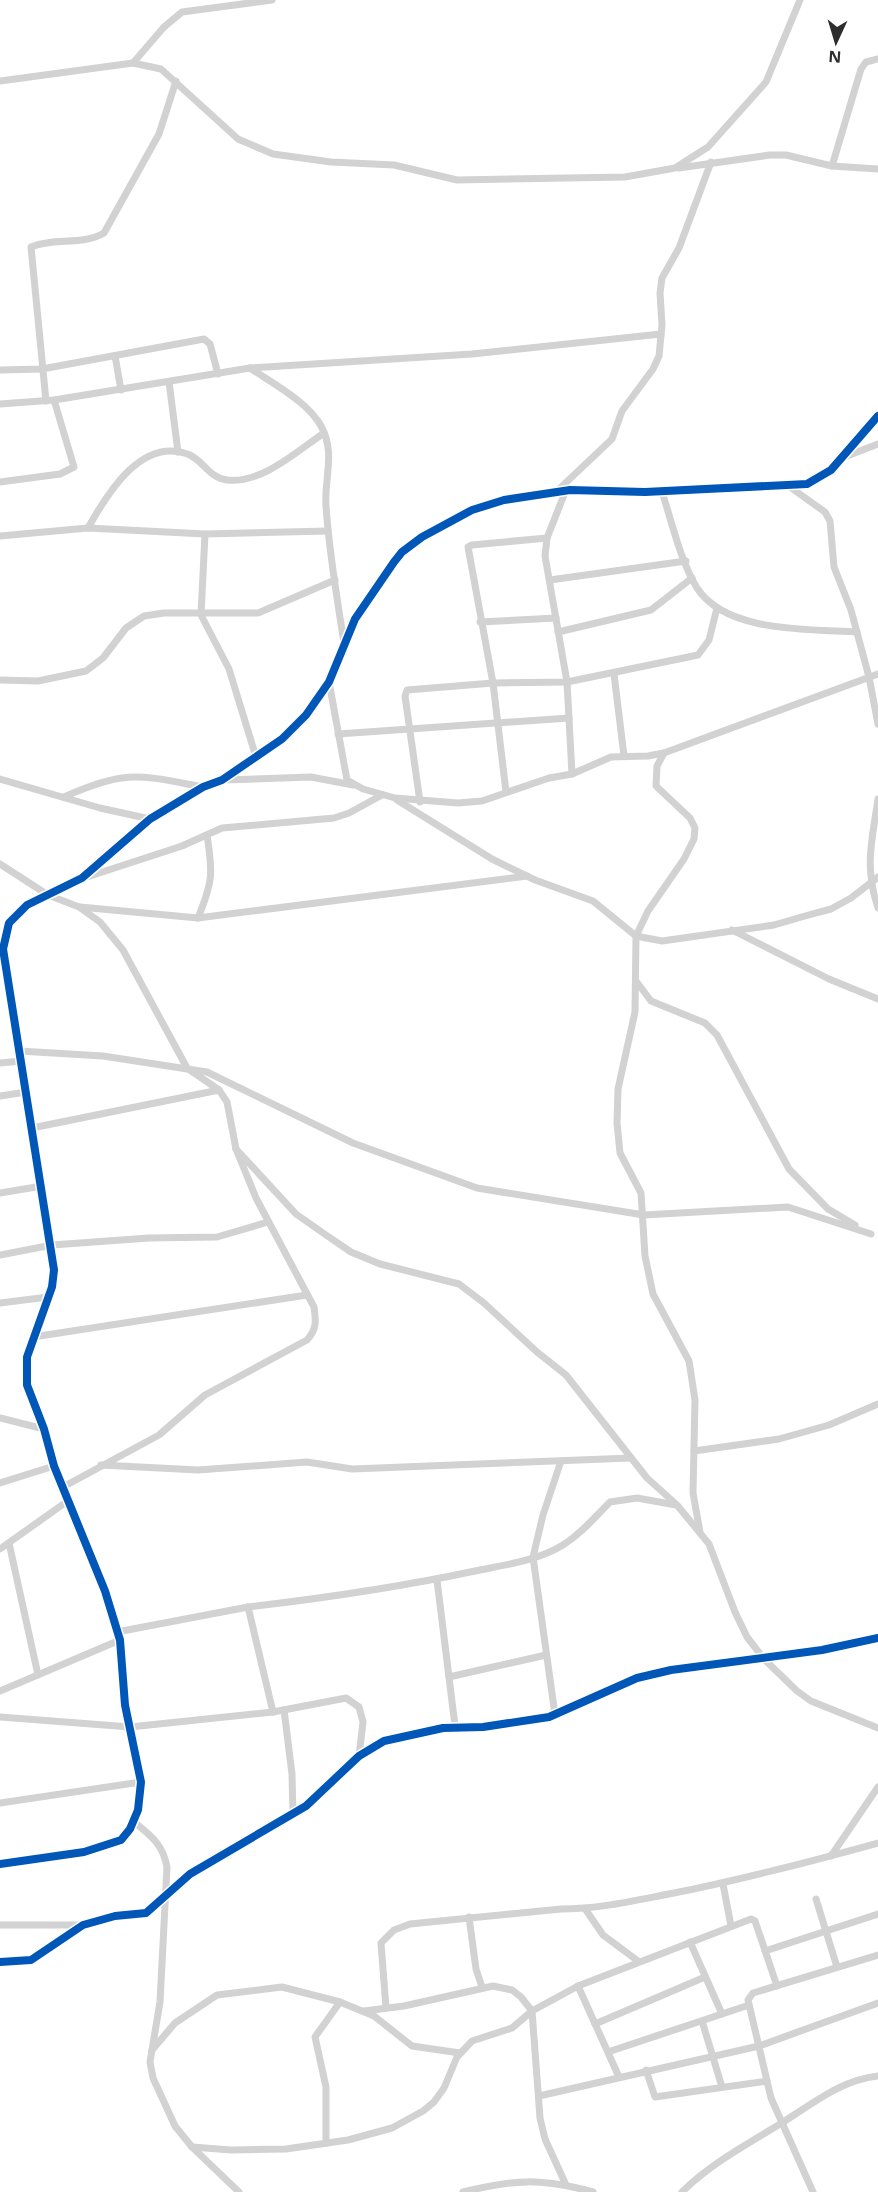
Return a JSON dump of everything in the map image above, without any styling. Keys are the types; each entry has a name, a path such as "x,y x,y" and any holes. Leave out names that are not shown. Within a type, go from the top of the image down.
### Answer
{"street":[{"path":"133,63 164,27 182,12 272,0"},
{"path":"675,168 708,147 766,82 800,0"},
{"path":"832,166 861,69 866,62 878,59"},
{"path":"0,81 133,63 161,69 238,139 273,154 331,162 394,165 458,180 625,177 711,162 786,155 832,166 878,169"},
{"path":"46,401 31,248 46,243 94,239 104,233 159,134 176,81"},
{"path":"556,492 612,439 622,411 653,369 659,356 662,278 679,248 711,162"},
{"path":"0,404 54,400 250,368 472,354 661,334"},
{"path":"0,370 42,369 204,339 210,344 218,374"},
{"path":"115,356 121,390"},
{"path":"250,368 289,393 320,423 324,433 330,460 326,488 328,531 344,643"},
{"path":"168,382 178,452"},
{"path":"0,482 60,474 74,467 54,400"},
{"path":"82,878 150,819 203,787 222,780 282,739 306,715 329,682 355,619 402,552 422,537 472,510 504,500 566,490 662,492 790,487 819,479 844,458 878,416"},
{"path":"88,528 112,489 128,472 156,452 178,452 191,456 215,477 228,480 250,478 273,467 324,433"},
{"path":"844,458 878,444"},
{"path":"790,487 825,512 830,521 834,567 857,632 869,676 878,724"},
{"path":"566,490 547,538 545,556 567,682 572,774"},
{"path":"662,492 692,578 704,597 717,608 763,625 857,632"},
{"path":"0,536 88,528 205,534 328,531"},
{"path":"205,534 201,615 228,669 256,757"},
{"path":"506,792 493,682 468,548 472,545 547,538"},
{"path":"550,580 686,561"},
{"path":"558,632 651,610 692,578"},
{"path":"0,680 38,681 86,671 103,658 126,628 144,616 164,613 201,615 258,613 335,580"},
{"path":"420,802 407,690 493,682 567,682 698,655 709,640 717,608"},
{"path":"480,622 556,618"},
{"path":"614,674 624,756"},
{"path":"222,780 311,777 420,802 482,801 549,778 572,774 611,757 664,753 878,674"},
{"path":"329,682 344,768 347,780 353,785"},
{"path":"338,734 569,718"},
{"path":"664,753 657,766 656,786 690,818 695,828 694,839 684,859 648,911 636,936 635,1012 618,1089 617,1123 620,1153 641,1192 645,1256 653,1294 688,1361 695,1400 693,1493 700,1533"},
{"path":"64,797 100,781 124,776 145,776 203,787"},
{"path":"0,779 100,808 150,819"},
{"path":"0,1864 84,1852 109,1846 121,1840 138,1810 141,1782 125,1705 120,1640 105,1591 54,1466 44,1429 27,1385 27,1357 48,1297 54,1270 52,1245 2,955 9,923 27,905 82,878 222,828 254,824 304,823 334,818 350,813 382,795"},
{"path":"395,798 492,859 527,876 593,901 636,936 662,941 774,925 831,909 851,898 878,877"},
{"path":"878,799 869,860 869,882 878,908"},
{"path":"198,918 210,888 213,871 207,835"},
{"path":"0,864 48,895 79,907 100,922 123,950 187,1068 219,1090 227,1102 236,1149 268,1222 314,1307 316,1323 314,1333 307,1340 205,1395 159,1435 63,1487"},
{"path":"79,907 198,918 527,876"},
{"path":"732,930 829,980 878,999"},
{"path":"636,981 651,1000 705,1023 717,1035 789,1168 828,1209 875,1236"},
{"path":"19,1051 103,1056 187,1068 225,1080 353,1143 477,1188 644,1215 788,1207 875,1236"},
{"path":"0,1063 21,1061"},
{"path":"32,1128 219,1090"},
{"path":"0,1096 26,1092"},
{"path":"236,1149 296,1214 351,1252 380,1264 459,1284 484,1303 577,1387 647,1478 676,1505 700,1533 708,1544 747,1637 764,1659 797,1691 811,1701 878,1728"},
{"path":"0,1193 42,1186"},
{"path":"0,1255 52,1245 149,1238 217,1237 268,1222"},
{"path":"33,1337 307,1295"},
{"path":"0,1303 48,1297"},
{"path":"694,1451 779,1438 829,1425 878,1404"},
{"path":"0,1418 44,1429"},
{"path":"99,1466 198,1470 307,1462 352,1470 631,1458"},
{"path":"555,1715 533,1557 543,1515 561,1461"},
{"path":"0,1483 54,1466"},
{"path":"117,1632 248,1607 340,1596 436,1580 533,1557 563,1545 588,1526 610,1502 637,1498 676,1505"},
{"path":"0,1549 69,1500"},
{"path":"9,1543 38,1675"},
{"path":"436,1580 455,1726"},
{"path":"248,1607 273,1712"},
{"path":"0,1925 83,1925 115,1916 146,1913 190,1874 250,1837 293,1815 326,1789 359,1756 384,1741 455,1726 483,1727 555,1715 638,1678 671,1670 764,1659 878,1638"},
{"path":"0,1691 120,1640"},
{"path":"449,1677 546,1655"},
{"path":"0,1717 130,1727 273,1712 346,1698 359,1707 363,1722 359,1756"},
{"path":"284,1710 292,1774 293,1815"},
{"path":"0,1803 141,1782"},
{"path":"831,1856 878,1787"},
{"path":"133,1821 159,1843 164,1852 167,1867 160,2002 150,2062 153,2078 164,2108 192,2147 239,2192"},
{"path":"386,2008 381,1943 386,1936 410,1924 561,1909 586,1910 723,1884 878,1843"},
{"path":"723,1884 730,1926"},
{"path":"816,1899 837,1967"},
{"path":"586,1910 603,1935 638,1961"},
{"path":"765,1951 878,1914"},
{"path":"469,1917 476,1969 482,1987"},
{"path":"192,2147 231,2150 286,2149 375,2134 423,2111 444,2088 460,2052 472,2041 512,2028 532,2011 578,1986 730,1926 754,1920 777,1986"},
{"path":"0,1962 31,1960 83,1925"},
{"path":"690,1942 722,2014"},
{"path":"813,2192 782,2123 767,2081 748,2000 753,1993 878,1955"},
{"path":"595,2024 705,1977"},
{"path":"578,1986 619,2077"},
{"path":"152,2050 175,2023 204,2002 227,1993 282,1987 340,2002 364,2011 374,2016 412,2046 460,2052"},
{"path":"364,2011 482,1987 503,1987 512,1990 532,2011 545,2139 566,2185"},
{"path":"326,2144 326,2087 315,2037 340,2002"},
{"path":"539,2096 759,2046 878,2003"},
{"path":"608,2052 749,2006"},
{"path":"702,2021 722,2087"},
{"path":"646,2070 655,2097 767,2081"},
{"path":"682,2192 717,2163 810,2103 848,2084 878,2076"},
{"path":"463,2192 519,2180 566,2185 593,2192"}],"cycle path":[{"path":"0,1864 84,1852 121,1840 130,1829 138,1810 141,1782 125,1705 120,1640 105,1591 54,1466 44,1429 27,1385 27,1357 52,1287 54,1270 3,949 9,923 27,905 82,878 150,819 203,787 222,780 282,739 306,715 329,682 355,619 394,562 402,552 422,537 472,510 504,500 570,490 645,492 807,484 831,470 878,416"},
{"path":"0,1962 31,1960 83,1925 115,1916 146,1913 190,1874 306,1806 359,1756 384,1741 443,1728 483,1727 549,1717 637,1678 671,1670 822,1650 878,1638"}]}
